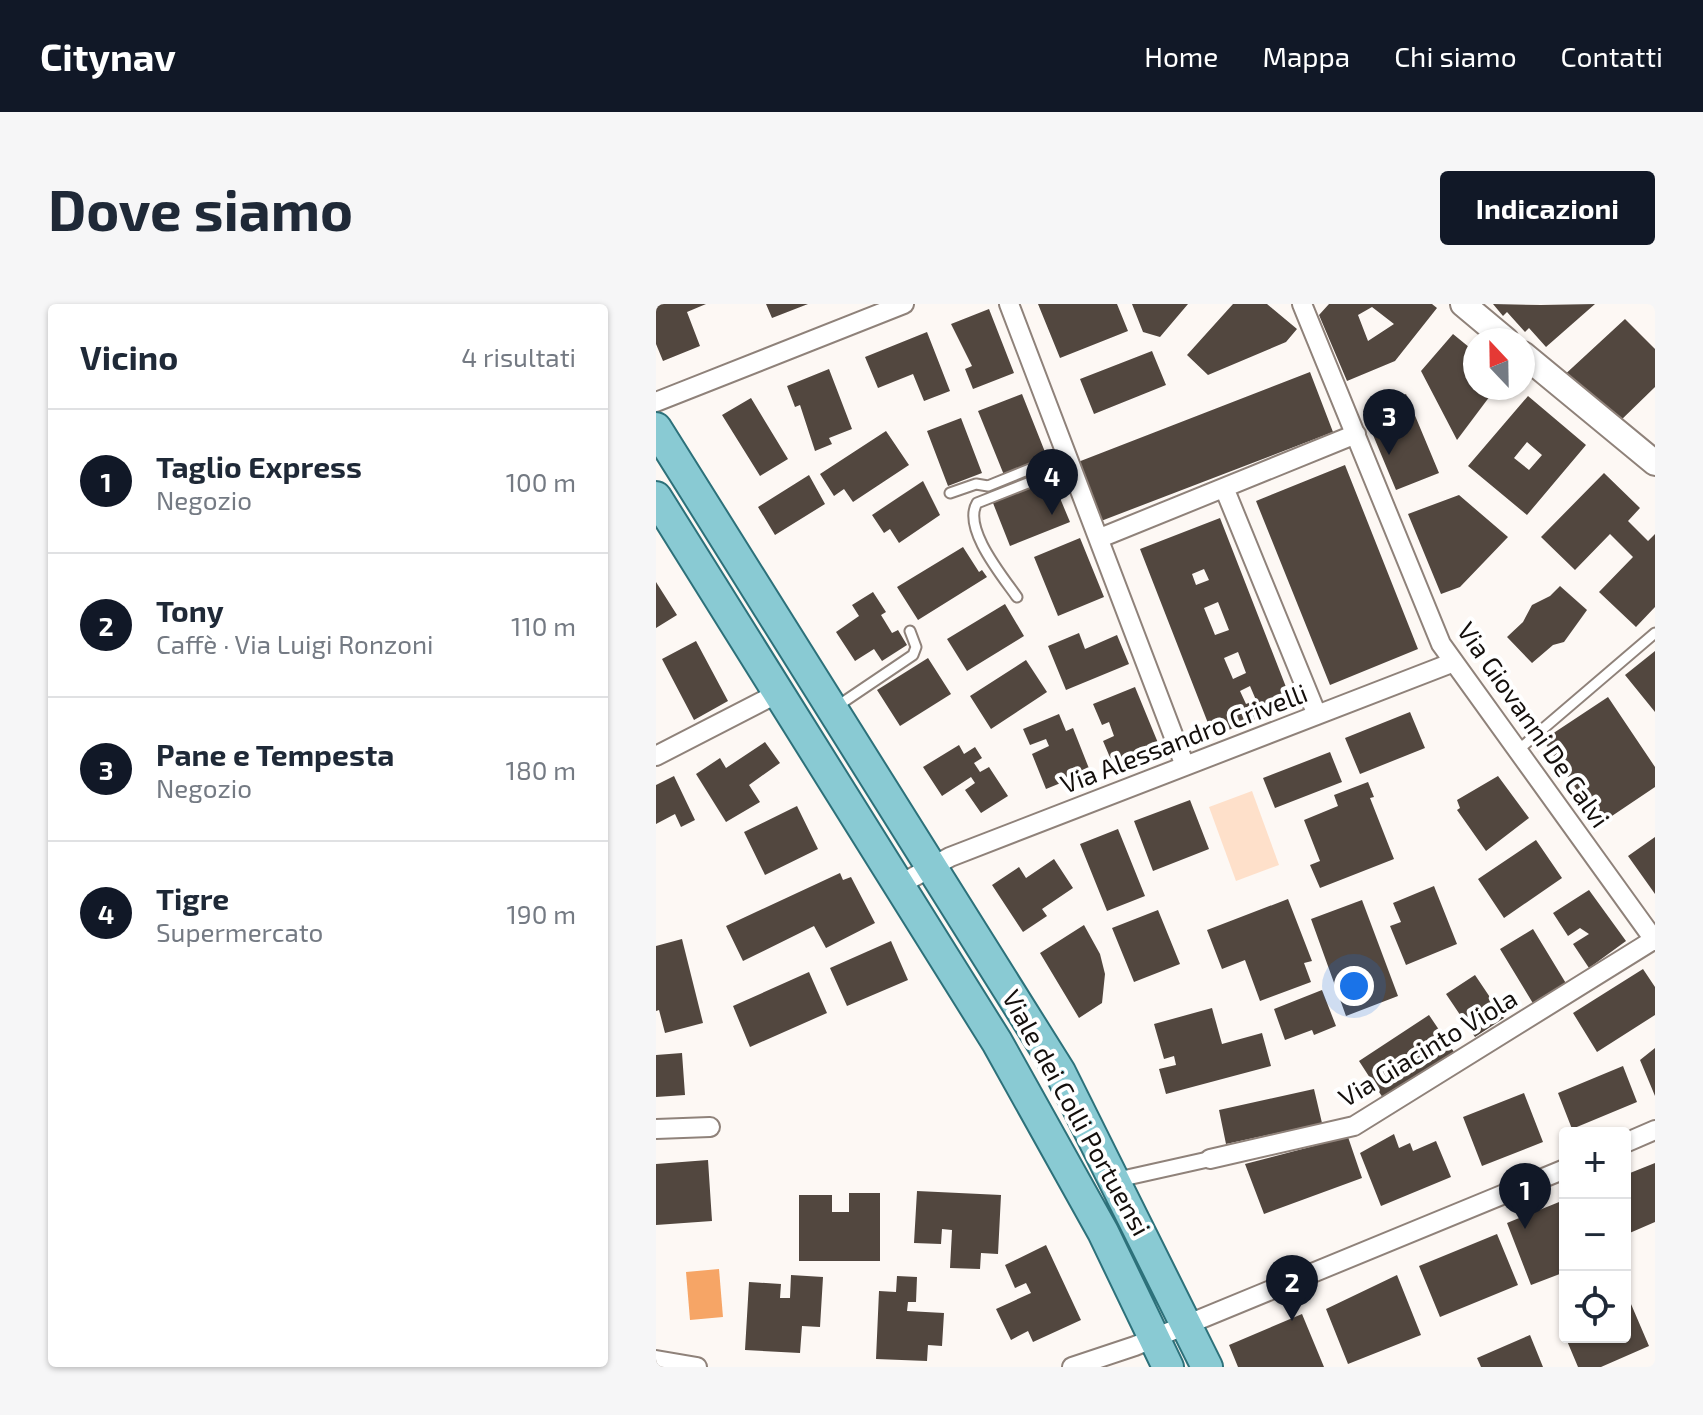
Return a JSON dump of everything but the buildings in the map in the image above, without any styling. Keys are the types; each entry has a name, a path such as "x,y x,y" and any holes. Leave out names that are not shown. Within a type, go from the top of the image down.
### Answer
{"main road":[{"name":"Viale dei Colli Portuensi","path":"656,428 933,865 1060,1072 1207,1367"},
{"name":"Viale dei Colli Portuensi","path":"656,497 1026,1091 1168,1367"}],"street":[{"path":"1009,304 1185,766"},
{"name":"Via Giovanni De Calvi","path":"1302,304 1441,644 1655,940"},
{"path":"1463,304 1492,328"},
{"path":"656,402 896,305"},
{"path":"1535,364 1655,463"},
{"path":"1100,538 1225,490 1356,434"},
{"path":"1225,490 1317,715"},
{"name":"Via Alessandro Crivelli","path":"933,865 1454,662"},
{"path":"656,756 780,692"},
{"path":"899,885 933,865"},
{"name":"Via Giacinto Viola","path":"1116,1180 1354,1126 1655,940"},
{"path":"656,1129 710,1127"},
{"path":"1631,1140 1655,1130"},
{"path":"1072,1367 1155,1338 1559,1171"},
{"path":"656,1360 697,1367"}],"lane":[{"path":"950,493 976,484 988,486 1069,460"},
{"path":"1017,597 989,559 975,527 974,507 1069,460"},
{"path":"833,709 913,655 916,647 910,631"},
{"path":"1517,751 1655,633"}],"shaded area":[{"path":"1252,791 1279,865 1236,881 1209,807"},
{"path":"719,1269 723,1317 690,1320 686,1272"}],"place":[{"name":"Pane e Tempesta","path":"1389,455"},
{"name":"Tigre","path":"1052,515"},
{"name":"Taglio Express","path":"1525,1229"},
{"name":"Tony","path":"1292,1321"}]}
